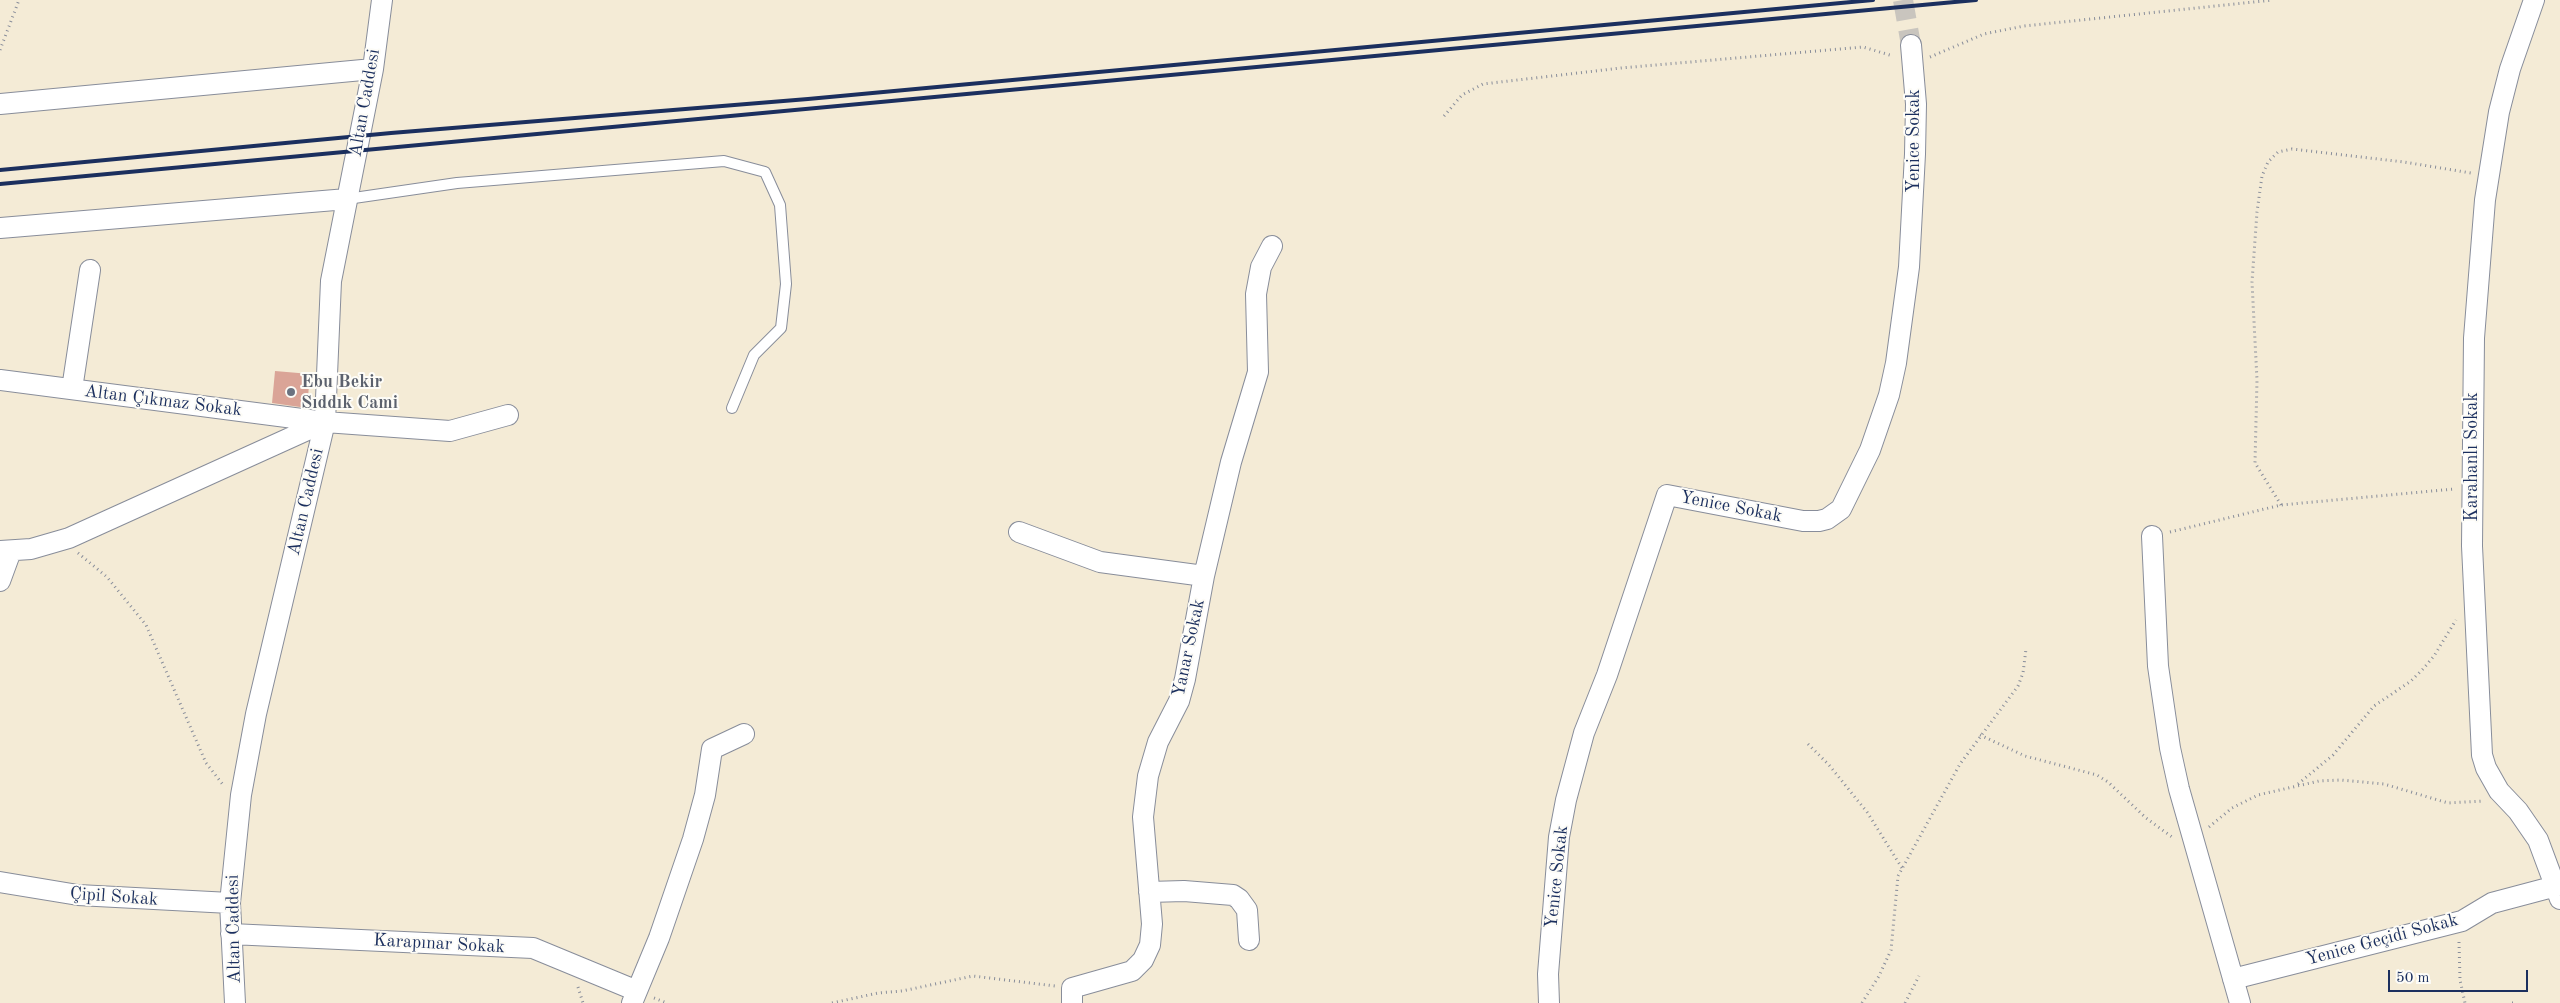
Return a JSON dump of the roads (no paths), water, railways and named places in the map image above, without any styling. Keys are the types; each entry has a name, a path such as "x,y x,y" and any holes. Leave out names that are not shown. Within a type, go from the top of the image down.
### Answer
{"street":[{"name":"Altan Caddesi","path":"235,1003 230,903 240,801 256,714 325,422 331,281 373,69 382,0"},
{"name":"Karahanlı Sokak","path":"2534,0 2510,69 2499,112 2488,177 2475,329 2471,489 2480,741 2486,768 2502,794 2518,810 2538,840 2558,892"},
{"name":"Yenice Sokak","path":"1549,1003 1548,974 1559,837 1566,800 1584,733 1607,675 1667,495 1803,521 1819,521 1827,519 1841,509 1870,450 1889,395 1902,331 1913,203 1916,104 1911,45"},
{"path":"0,104 373,69"},
{"path":"0,228 347,199"},
{"name":"Yanar Sokak","path":"1072,996 1132,971 1143,960 1152,934 1143,817 1148,776 1158,742 1179,701 1185,680 1204,576 1231,462 1258,372 1256,294 1261,267 1272,246"},
{"path":"72,389 90,270"},
{"name":"Altan Çıkmaz Sokak","path":"0,380 325,422 450,432 508,415"},
{"path":"0,581 5,551 31,549 58,542 325,422"},
{"path":"1019,532 1100,562 1204,576"},
{"path":"2152,536 2155,626 2162,698 2179,789 2240,1003"},
{"path":"634,997 659,938 692,839 705,795 712,750 744,734"},
{"name":"Çipil Sokak","path":"0,882 88,896 230,903"},
{"path":"1149,892 1184,891 1234,895 1247,910 1249,940"},
{"name":"Yenice Geçidi Sokak","path":"2233,979 2462,921 2492,903 2558,892"},
{"name":"Karapınar Sokak","path":"231,934 533,948 634,997"}],"lane":[{"path":"347,199 457,183 724,161 765,172 780,205 786,284 781,328 754,355 732,408"}],"tunnel":[{"path":"1903,0 1911,45"}],"railway":[{"path":"0,170 391,133 808,99 1873,0"},
{"path":"0,184 1976,0"}],"place":[{"name":"Ebu Bekir Sıddık Cami","path":"291,392"}]}
